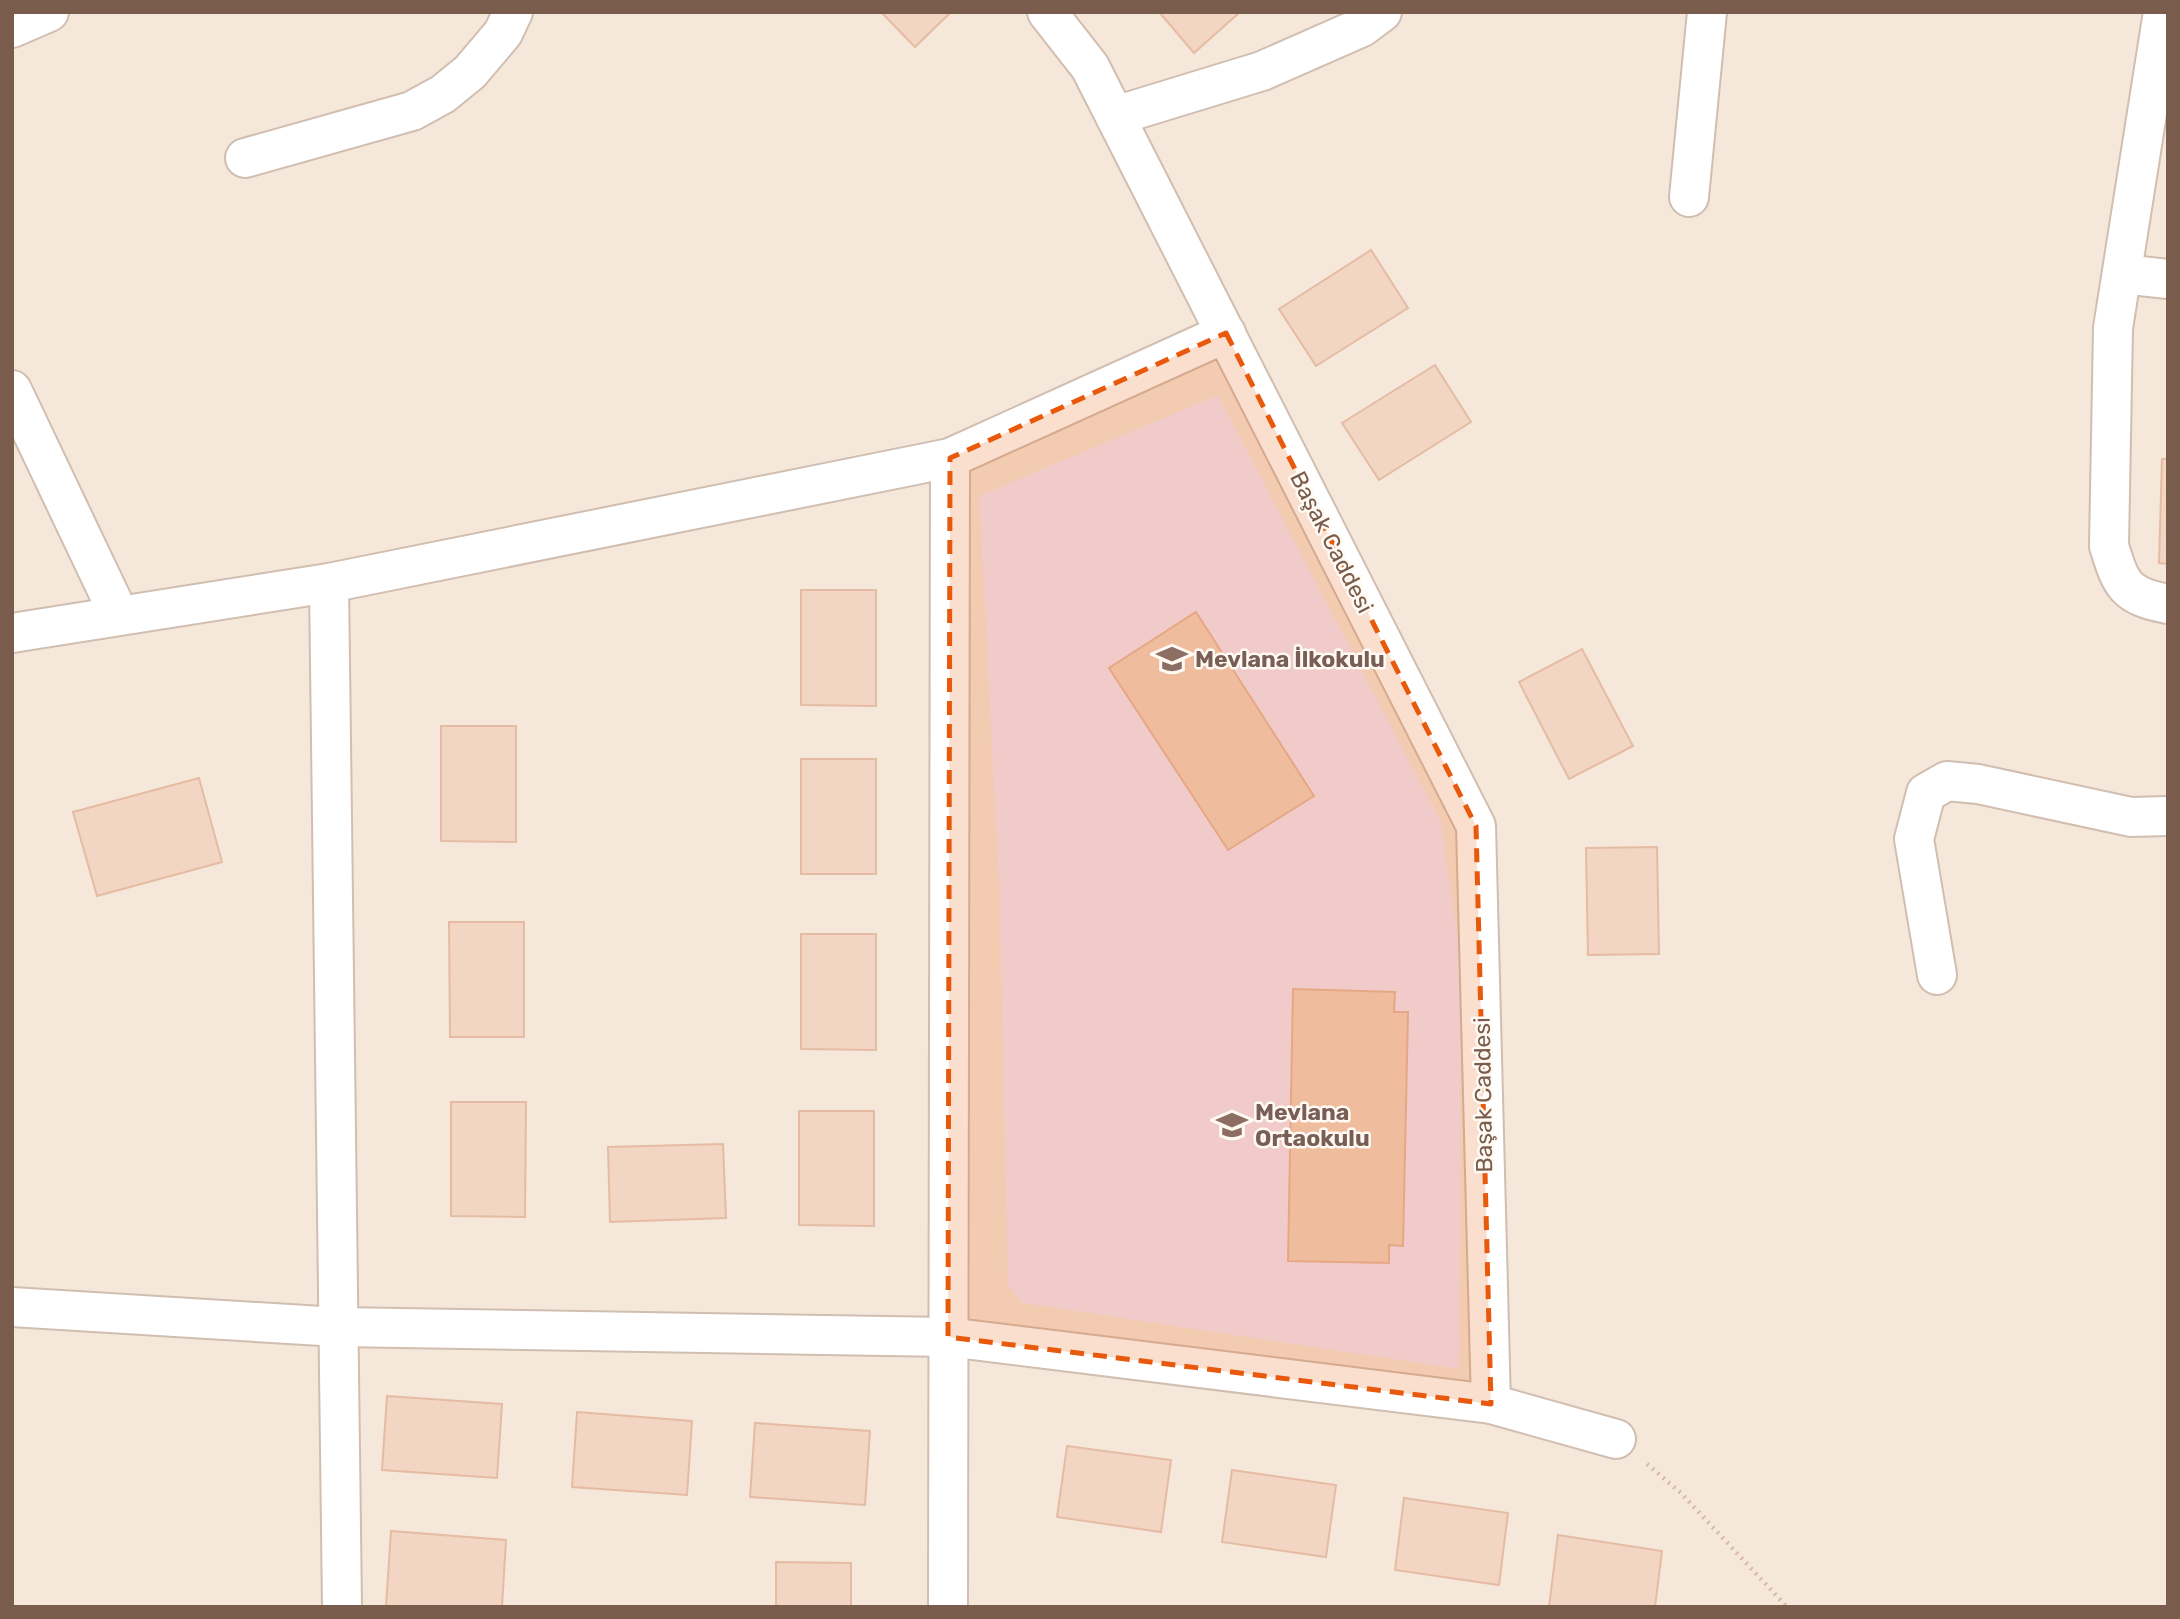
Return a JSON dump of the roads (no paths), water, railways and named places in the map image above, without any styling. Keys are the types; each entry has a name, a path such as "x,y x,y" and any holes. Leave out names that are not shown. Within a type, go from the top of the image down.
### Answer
{"street":[{"path":"12,28 49,12"},
{"path":"245,158 412,111 443,94 470,72 503,33 513,12"},
{"name":"Başak Caddesi","path":"1047,12 1090,68 1476,826 1490,1404"},
{"path":"1115,116 1262,71 1362,27 1382,12"},
{"path":"1689,197 1707,12"},
{"path":"2163,12 2113,328 2109,546 2119,579 2143,599 2168,604"},
{"path":"2122,274 2168,279"},
{"path":"12,633 329,583 950,458 1226,333"},
{"path":"12,390 119,615"},
{"path":"948,1607 950,458"},
{"path":"329,583 342,1607"},
{"path":"1937,975 1913,839 1926,793 1947,781 1978,784 2132,817 2168,816"},
{"path":"12,1307 338,1327 948,1337 1490,1404 1616,1439"}],"place":[{"name":"Mevlana İlkokulu","path":"1172,659"},
{"name":"Mevlana Ortaokulu","path":"1232,1125"}]}
